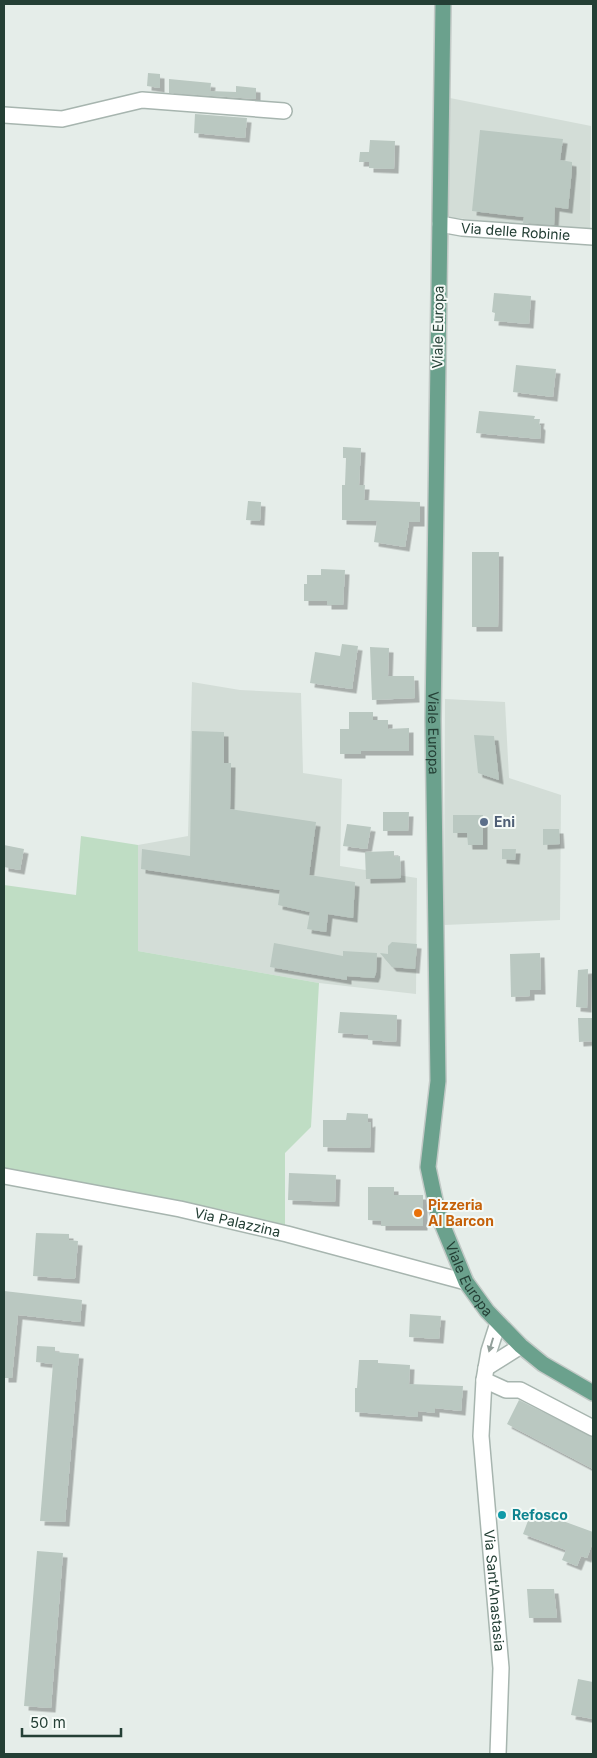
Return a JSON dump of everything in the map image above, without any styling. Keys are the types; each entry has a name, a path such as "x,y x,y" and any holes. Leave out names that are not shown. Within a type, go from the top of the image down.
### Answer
{"main road":[{"name":"Viale Europa","path":"443,4 433,719 438,1081 428,1167 438,1214 466,1282 498,1323 521,1346 543,1364 593,1393"}],"street":[{"path":"4,115 62,119 142,100 284,111"},
{"name":"Via delle Robinie","path":"440,224 462,228 593,236"},
{"name":"Via Palazzina","path":"4,1176 180,1209 287,1234 466,1282"},
{"name":"Via Sant'Anastasia","path":"498,1323 485,1374 482,1436 501,1668 498,1754"},
{"path":"521,1346 485,1374 506,1390 520,1390 593,1428"}],"shaded area":[{"path":"440,96 591,126 590,230 444,217"},
{"path":"192,682 240,690 301,693 303,773 342,779 340,866 417,878 416,994 319,983 138,951 138,845 188,836"},
{"path":"445,699 505,702 509,778 561,795 560,920 444,925"}],"green space":[{"path":"81,836 138,845 138,951 319,983 311,1127 285,1153 285,1229 230,1211 4,1170 4,885 76,895"}],"building":[{"path":"148,73 160,74 160,88 147,86"},
{"path":"169,79 211,83 210,91 236,92 236,86 256,88 256,99 169,93"},
{"path":"195,114 247,118 245,138 194,133"},
{"path":"480,130 563,139 560,160 572,162 568,209 555,207 554,225 523,223 524,217 472,211"},
{"path":"370,140 395,141 394,169 369,168 369,162 359,162 360,152 369,152"},
{"path":"494,293 531,296 529,324 494,321 495,313 492,312"},
{"path":"516,365 556,369 553,397 513,392"},
{"path":"479,411 535,416 534,419 540,419 540,439 476,433"},
{"path":"343,447 361,448 359,485 365,485 364,500 420,502 420,522 409,522 405,547 374,542 377,521 342,520 342,485 345,485 346,458 343,458"},
{"path":"248,501 261,502 260,521 246,520"},
{"path":"472,552 499,552 498,627 472,627"},
{"path":"321,569 345,570 343,605 327,605 327,601 304,601 304,584 307,584 307,575 321,575"},
{"path":"342,644 358,646 352,689 310,683 315,652 340,656"},
{"path":"370,647 389,648 388,676 414,676 415,698 372,700"},
{"path":"349,712 373,712 373,720 388,720 388,729 409,728 409,751 361,751 361,754 340,754 340,729 349,729"},
{"path":"192,731 224,732 224,763 231,763 230,809 316,822 309,875 355,882 353,918 328,914 326,932 307,929 310,912 278,905 280,890 141,869 142,849 190,856"},
{"path":"474,735 494,736 499,780 478,773"},
{"path":"383,812 409,812 408,831 383,831"},
{"path":"453,815 483,815 483,845 468,845 467,833 453,833"},
{"path":"347,824 371,827 367,849 343,846"},
{"path":"543,829 559,829 560,844 543,845"},
{"path":"4,845 24,849 20,870 4,867"},
{"path":"502,849 516,849 515,860 502,859"},
{"path":"394,851 394,857 400,856 401,878 366,879 365,852"},
{"path":"392,942 417,944 415,969 392,967 380,953 388,954 388,946"},
{"path":"274,943 343,956 343,951 377,953 376,973 374,978 347,976 347,980 270,967"},
{"path":"540,953 541,990 530,990 530,996 511,997 510,954"},
{"path":"588,969 587,1008 576,1007 578,970"},
{"path":"340,1012 397,1015 396,1042 368,1040 368,1035 338,1033"},
{"path":"578,1018 593,1018 593,1041 579,1042"},
{"path":"347,1113 368,1114 368,1123 371,1122 370,1148 323,1147 323,1120 346,1120"},
{"path":"289,1173 336,1175 335,1202 288,1200"},
{"path":"368,1187 394,1187 394,1195 423,1195 423,1226 381,1226 381,1221 368,1220"},
{"path":"36,1233 69,1234 69,1240 78,1241 75,1279 33,1276"},
{"path":"4,1291 82,1300 80,1322 18,1315 12,1378 4,1378"},
{"path":"410,1314 441,1316 439,1339 409,1337"},
{"path":"37,1346 55,1347 55,1352 79,1354 65,1522 40,1521 53,1364 36,1362"},
{"path":"359,1360 378,1360 378,1363 410,1365 409,1384 463,1386 461,1411 435,1408 435,1413 418,1411 418,1417 355,1412 355,1388 357,1388"},
{"path":"519,1400 593,1437 593,1469 507,1424"},
{"path":"541,1513 593,1532 593,1542 587,1558 581,1556 577,1566 562,1560 566,1550 523,1534 529,1518 538,1521"},
{"path":"37,1551 63,1553 51,1708 24,1706"},
{"path":"527,1589 554,1589 557,1618 529,1618"},
{"path":"578,1679 593,1682 593,1719 571,1715"}],"place":[{"name":"Eni","path":"484,822"},
{"name":"Pizzeria Al Barcon","path":"418,1213"},
{"name":"Refosco","path":"502,1515"}]}
